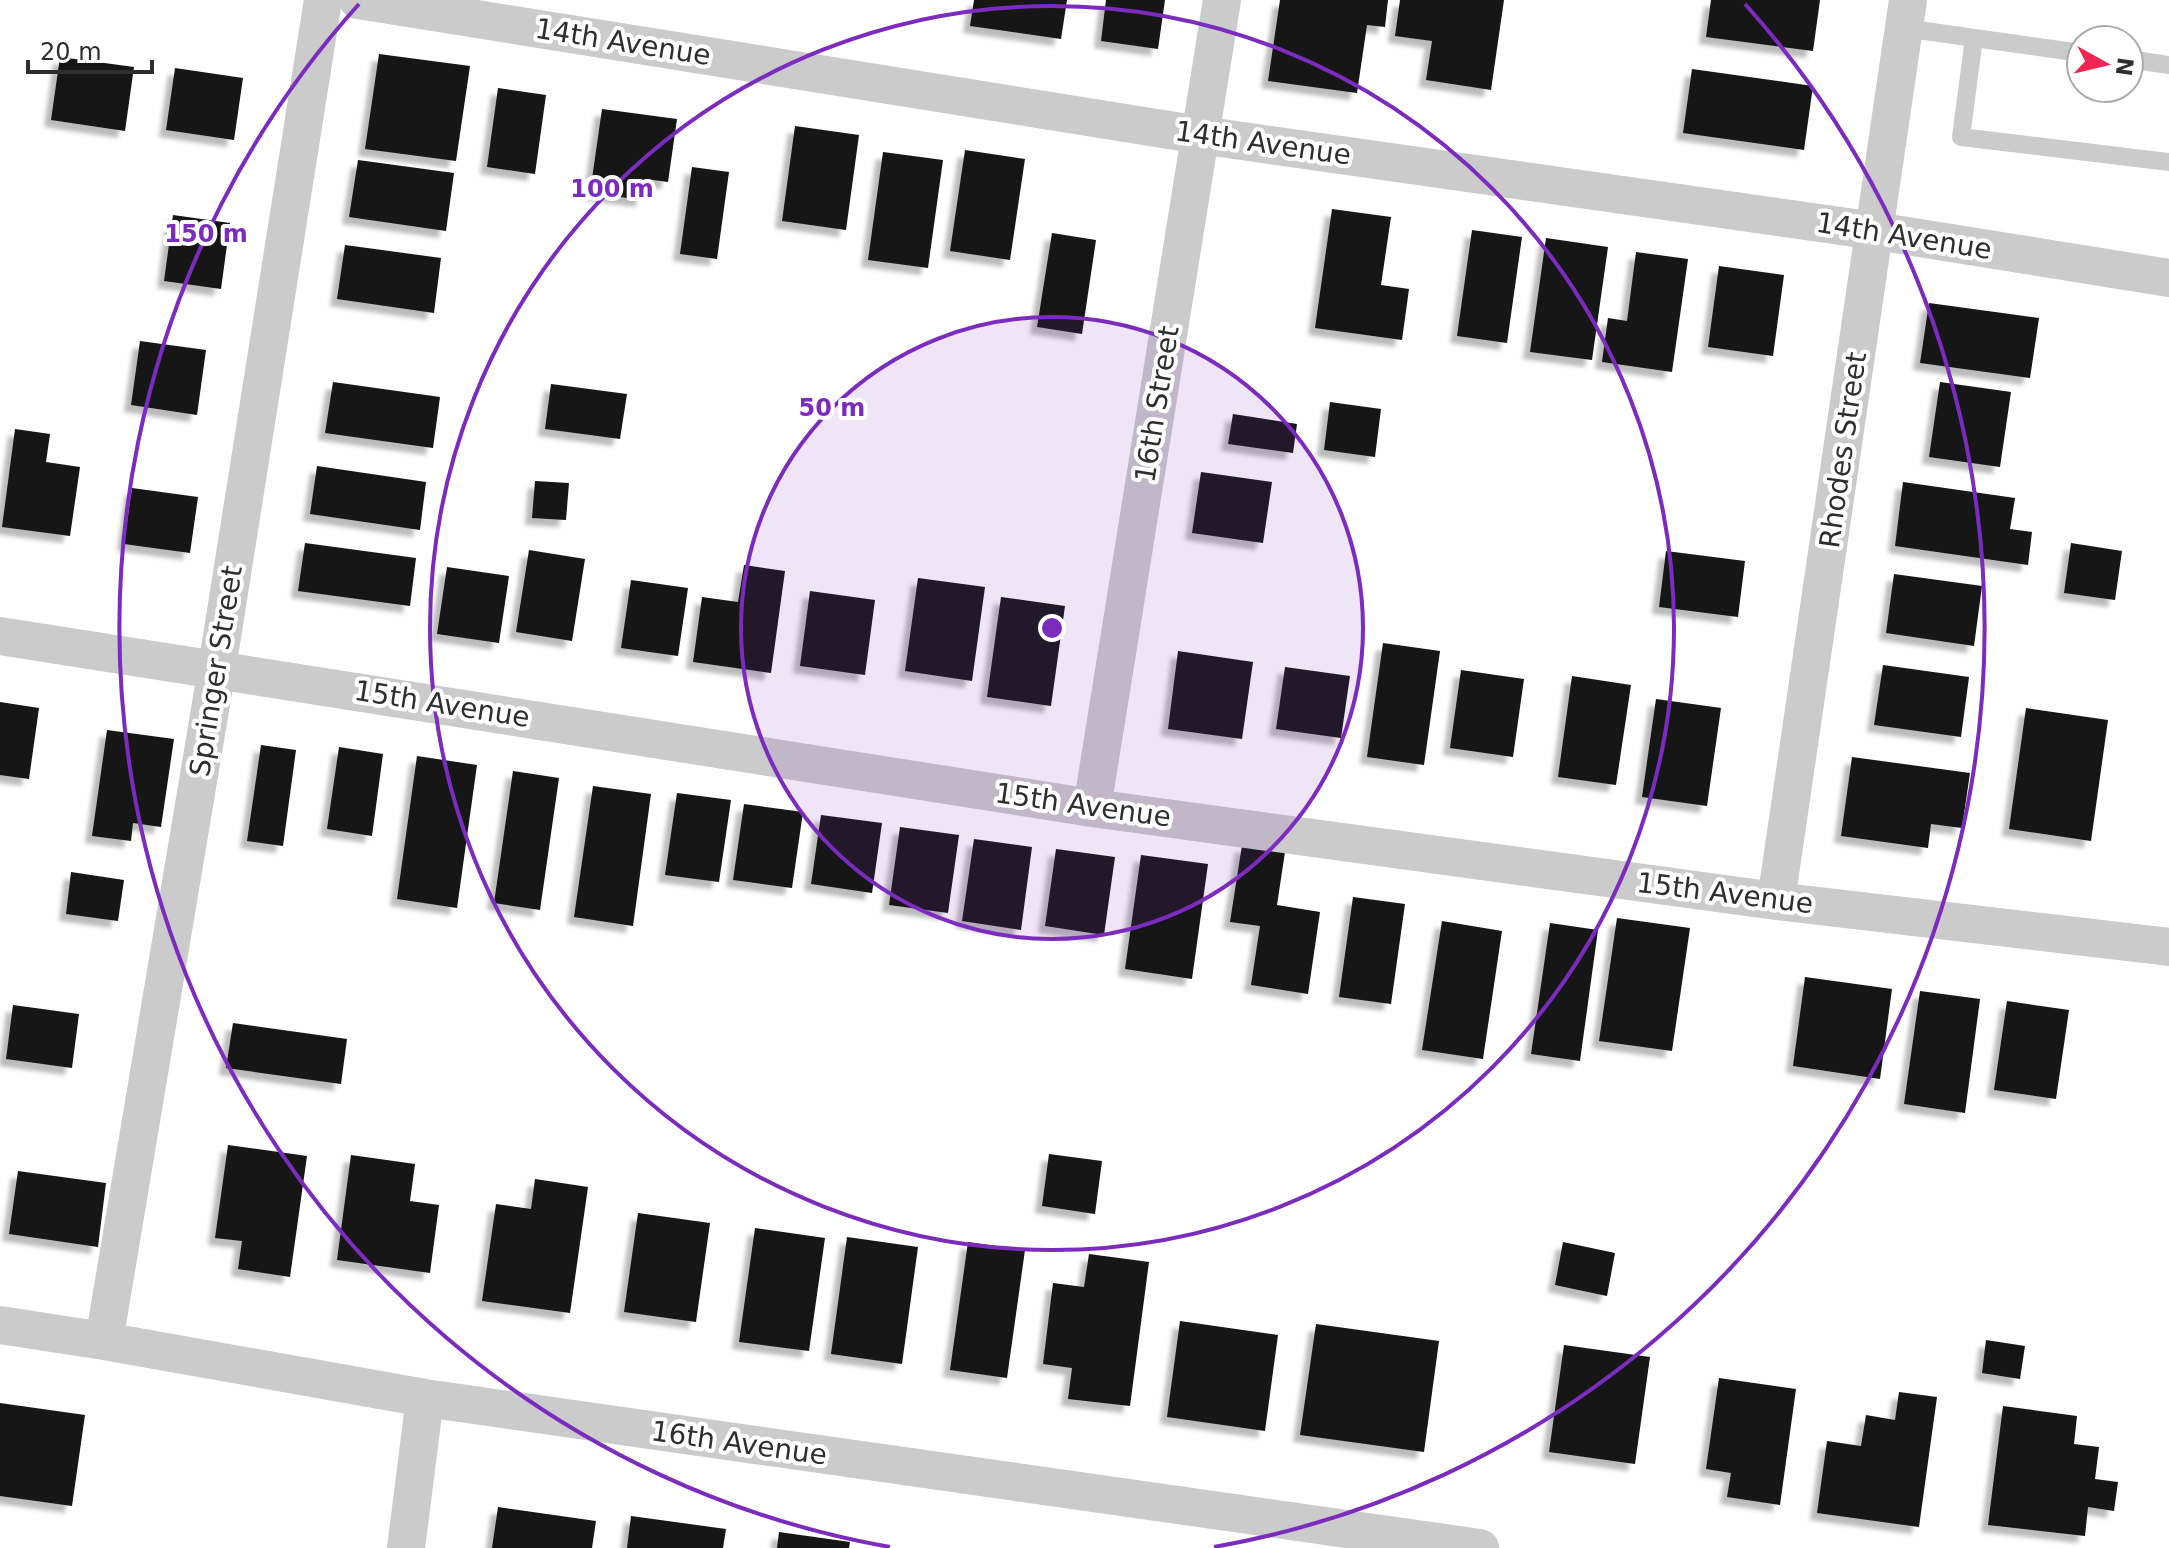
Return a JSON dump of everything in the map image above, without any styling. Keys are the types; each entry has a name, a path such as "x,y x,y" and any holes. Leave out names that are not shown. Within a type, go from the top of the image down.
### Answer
{"street":[{"name":"Springer Street","path":"104,1341 217,668 323,0"},
{"name":"14th Avenue","path":"358,0 1200,135 1876,231 2169,278"},
{"name":"16th Street","path":"1092,808 1222,0"},
{"name":"Rhodes Street","path":"1776,901 1906,14"},
{"name":"15th Avenue","path":"0,636 1092,808 1776,901 2169,947"},
{"name":"16th Avenue","path":"0,1325 425,1398 1463,1547"},
{"path":"406,1548 425,1398"}],"lane":[{"path":"1906,14 1974,38 2065,51"},
{"path":"1974,38 1961,137 2169,162"},
{"path":"2145,61 2169,65"}],"building":[{"path":"974,0 1067,0 1061,39 970,26"},
{"path":"1106,0 1165,0 1158,49 1101,41"},
{"path":"1280,0 1388,0 1385,27 1367,25 1357,93 1268,81"},
{"path":"1400,0 1504,0 1491,90 1426,80 1432,41 1395,36"},
{"path":"1711,0 1820,0 1813,51 1706,37"},
{"path":"379,54 470,66 456,161 365,149"},
{"path":"60,57 134,67 125,131 51,120"},
{"path":"175,68 243,78 234,140 166,130"},
{"path":"1692,69 1813,86 1804,150 1683,133"},
{"path":"498,88 546,95 535,174 487,167"},
{"path":"602,109 677,119 668,182 646,179 643,200 590,193"},
{"path":"795,126 859,135 846,230 782,221"},
{"path":"965,150 1025,159 1010,260 950,251"},
{"path":"883,152 943,160 928,268 868,260"},
{"path":"358,160 454,173 446,231 349,217"},
{"path":"692,167 729,172 717,259 680,254"},
{"path":"1332,209 1391,217 1381,285 1409,289 1402,340 1315,328"},
{"path":"173,215 230,223 221,289 164,281"},
{"path":"1472,230 1522,237 1507,343 1457,336"},
{"path":"1052,233 1096,240 1082,334 1037,327"},
{"path":"1546,238 1608,247 1592,360 1530,352"},
{"path":"345,245 441,258 434,313 337,299"},
{"path":"1636,252 1688,259 1672,372 1602,362 1608,318 1627,321"},
{"path":"1719,266 1784,275 1773,356 1708,347"},
{"path":"1929,303 2039,318 2030,378 1920,363"},
{"path":"140,341 206,350 197,415 131,405"},
{"path":"333,382 440,397 433,448 325,433"},
{"path":"1940,382 2011,392 2000,467 1929,457"},
{"path":"551,384 627,394 620,439 545,429"},
{"path":"1330,402 1381,409 1375,457 1324,450"},
{"path":"1233,414 1297,424 1293,453 1228,444"},
{"path":"15,429 50,434 46,462 80,467 70,536 2,527"},
{"path":"317,466 426,482 420,530 310,514"},
{"path":"1201,472 1272,482 1263,543 1192,533"},
{"path":"535,481 569,483 566,520 532,518"},
{"path":"1903,482 2015,498 2010,529 2032,532 2028,565 1895,546"},
{"path":"132,488 198,497 190,553 124,544"},
{"path":"305,543 416,558 410,606 298,591"},
{"path":"2071,543 2122,551 2115,600 2064,593"},
{"path":"529,550 585,559 572,641 516,632"},
{"path":"1666,551 1745,561 1738,617 1659,607"},
{"path":"744,565 785,571 771,673 693,662 702,597 738,602"},
{"path":"447,567 509,576 499,643 437,634"},
{"path":"1894,574 1982,586 1974,646 1886,633"},
{"path":"918,578 985,587 972,681 905,671"},
{"path":"631,580 688,588 678,656 621,648"},
{"path":"810,591 875,600 865,675 800,666"},
{"path":"1001,597 1065,606 1051,706 987,697"},
{"path":"1383,643 1440,651 1424,765 1367,757"},
{"path":"1178,651 1253,662 1242,739 1168,729"},
{"path":"1883,665 1969,677 1961,737 1874,725"},
{"path":"1285,667 1350,676 1341,738 1276,729"},
{"path":"1461,670 1524,679 1513,757 1450,748"},
{"path":"1572,676 1631,685 1616,785 1558,777"},
{"path":"1656,699 1721,708 1707,806 1642,797"},
{"path":"0,702 39,708 29,779 0,775"},
{"path":"2026,708 2108,720 2091,841 2009,829"},
{"path":"107,730 174,739 161,827 133,823 131,841 92,836"},
{"path":"261,745 296,750 283,846 247,841"},
{"path":"339,747 383,754 372,836 327,829"},
{"path":"417,756 477,765 457,908 397,899"},
{"path":"1852,757 1970,773 1962,828 1931,824 1928,848 1841,836"},
{"path":"513,771 559,778 540,910 494,903"},
{"path":"593,786 651,794 633,926 574,917"},
{"path":"677,793 731,800 719,882 665,875"},
{"path":"744,804 803,812 792,888 733,880"},
{"path":"821,815 882,823 872,893 811,884"},
{"path":"900,827 959,835 948,913 889,905"},
{"path":"974,839 1032,847 1021,930 962,921"},
{"path":"1242,845 1285,852 1277,905 1320,912 1308,994 1251,985 1260,926 1230,922"},
{"path":"1056,849 1115,857 1104,935 1045,926"},
{"path":"1141,855 1208,864 1192,979 1125,969"},
{"path":"71,872 124,880 118,921 66,914"},
{"path":"1353,897 1405,904 1391,1004 1339,997"},
{"path":"1617,918 1690,928 1672,1051 1599,1041"},
{"path":"1442,921 1502,931 1483,1059 1422,1050"},
{"path":"1550,923 1598,930 1580,1061 1531,1054"},
{"path":"1805,977 1892,989 1880,1079 1793,1066"},
{"path":"1920,991 1980,999 1965,1113 1904,1104"},
{"path":"2007,1001 2069,1010 2056,1099 1994,1090"},
{"path":"13,1005 79,1014 72,1068 6,1059"},
{"path":"233,1023 347,1039 341,1084 226,1068"},
{"path":"228,1145 307,1156 290,1277 238,1269 242,1241 215,1238"},
{"path":"1049,1154 1102,1161 1095,1214 1042,1206"},
{"path":"351,1155 415,1164 410,1201 439,1205 430,1273 337,1260"},
{"path":"18,1171 106,1183 98,1247 9,1234"},
{"path":"535,1179 588,1187 570,1313 482,1301 496,1204 531,1209"},
{"path":"638,1213 710,1223 696,1322 624,1312"},
{"path":"755,1228 825,1238 809,1351 739,1342"},
{"path":"847,1237 918,1247 902,1364 831,1354"},
{"path":"968,1242 1025,1250 1007,1378 950,1370"},
{"path":"1563,1242 1615,1253 1607,1296 1555,1285"},
{"path":"1089,1254 1149,1262 1130,1406 1068,1399 1072,1368 1043,1364 1053,1283 1084,1287"},
{"path":"1180,1321 1278,1335 1265,1431 1167,1417"},
{"path":"1316,1324 1439,1341 1424,1452 1300,1435"},
{"path":"1986,1340 2025,1346 2020,1379 1982,1373"},
{"path":"1564,1345 1650,1357 1635,1464 1549,1452"},
{"path":"1719,1378 1796,1389 1780,1505 1727,1497 1731,1473 1706,1469"},
{"path":"1899,1392 1937,1397 1919,1527 1817,1513 1827,1441 1861,1446 1866,1415 1895,1420"},
{"path":"0,1403 85,1415 72,1506 0,1496"},
{"path":"2003,1406 2077,1416 2074,1444 2099,1447 2095,1479 2118,1482 2114,1511 2088,1507 2085,1536 1988,1525"},
{"path":"498,1507 596,1521 592,1548 492,1548"},
{"path":"631,1516 726,1529 723,1548 627,1548"},
{"path":"779,1532 850,1542 849,1548 777,1548"}]}
